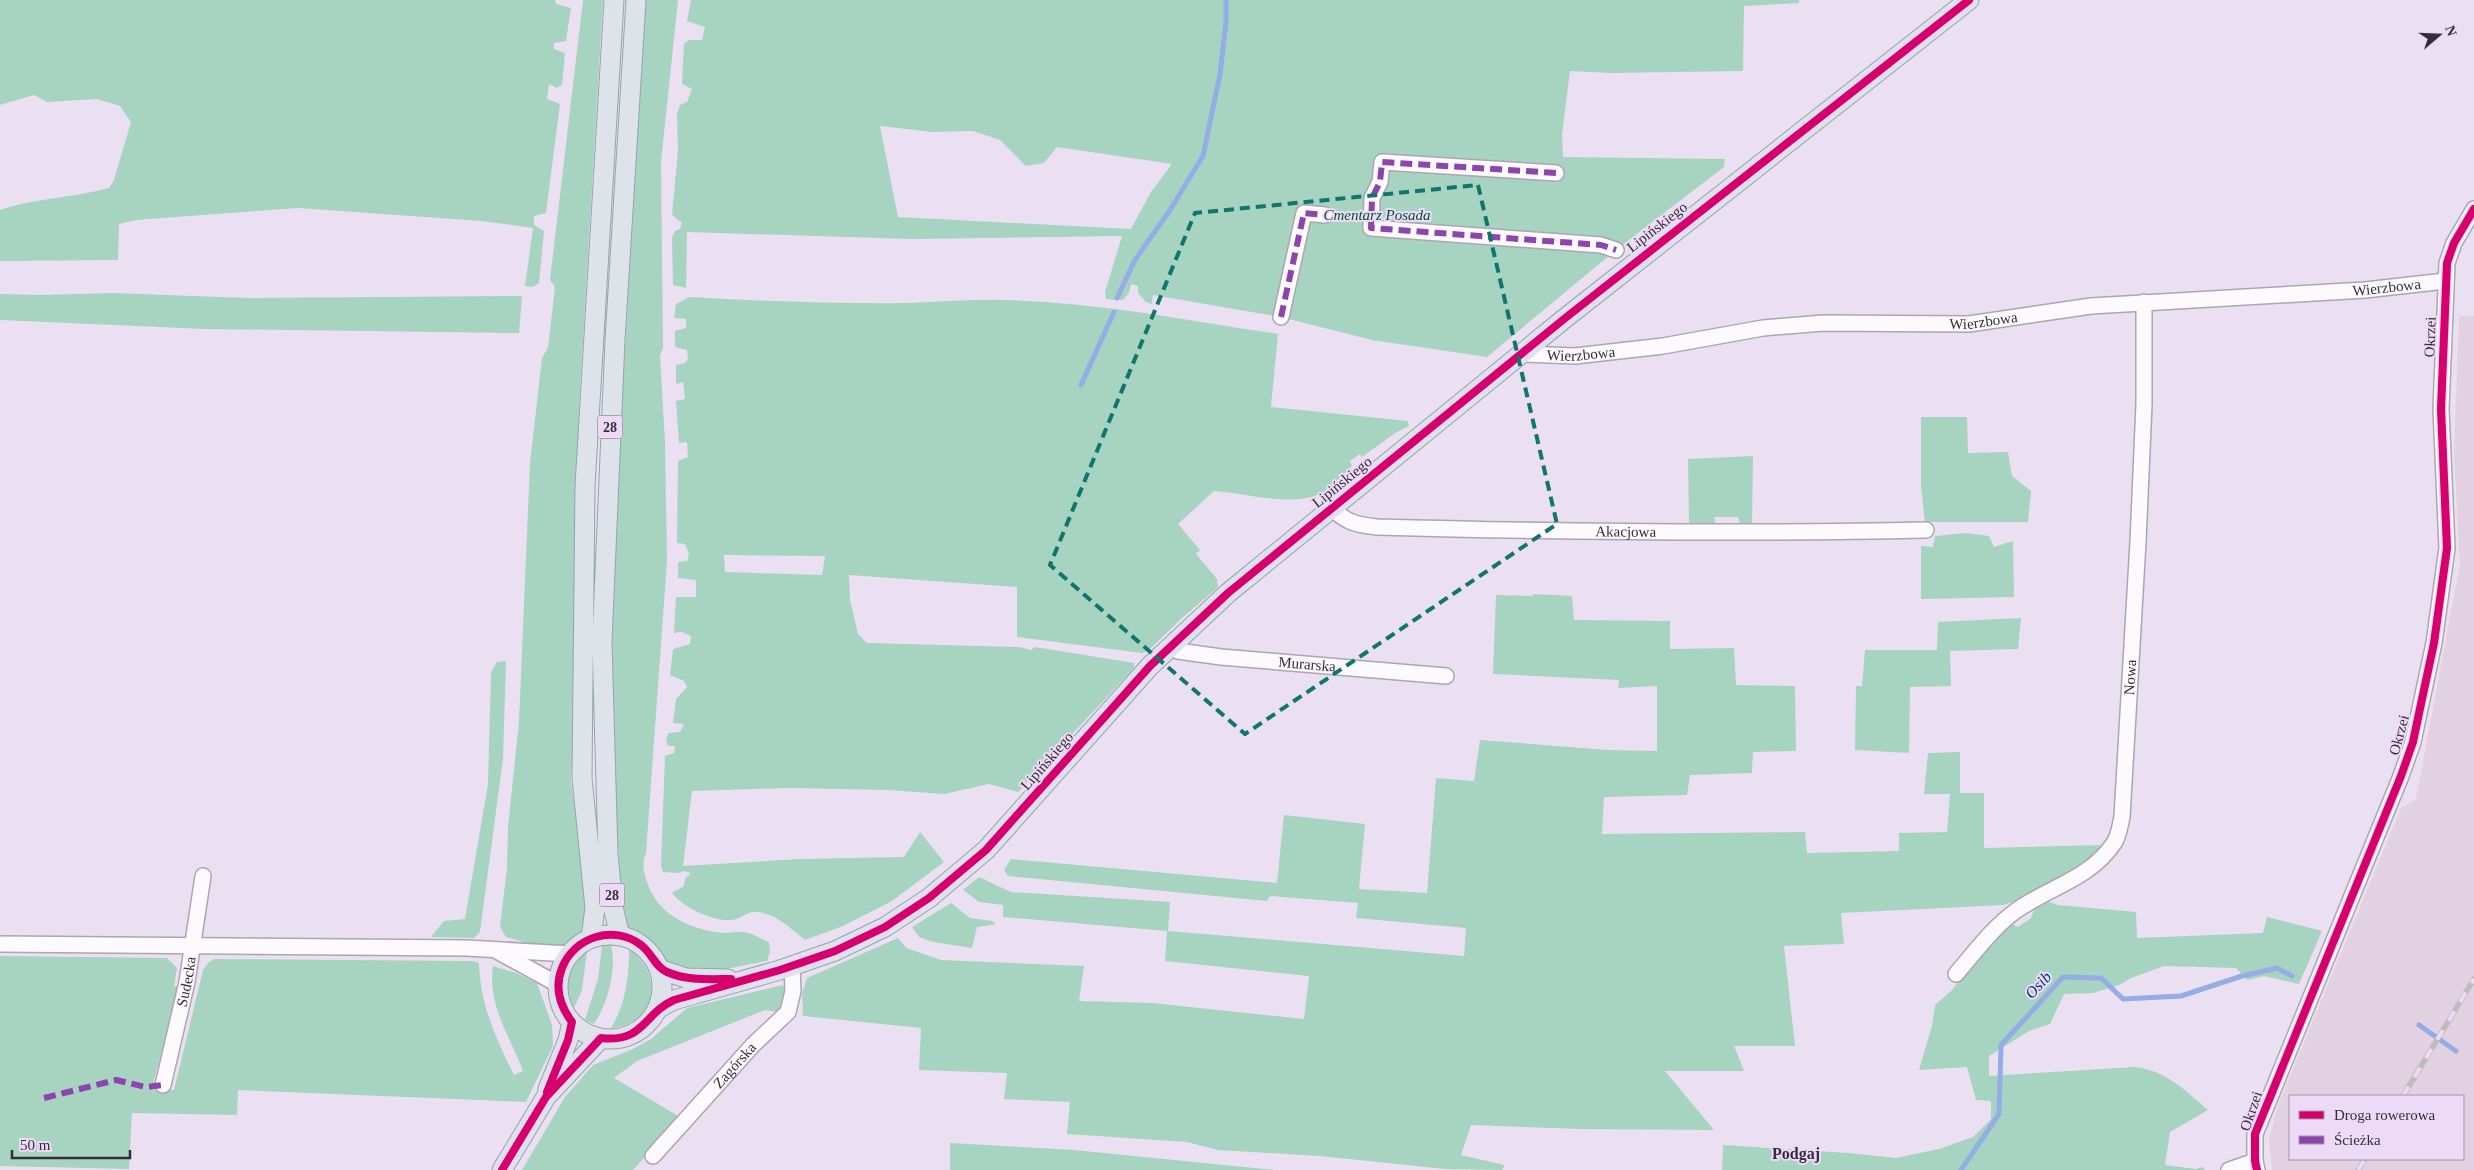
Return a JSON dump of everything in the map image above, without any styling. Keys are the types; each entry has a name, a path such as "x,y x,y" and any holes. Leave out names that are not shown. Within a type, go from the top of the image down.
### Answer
{"main road":[{"name":"28","path":"591,938 595,908 582,778 585,486 614,0"},
{"name":"28","path":"620,936 613,907 607,846 602,642 615,340 636,0"},
{"name":"Lipińskiego","path":"657,1009 674,1000 792,966 840,949 885,926 929,898 954,879 1000,835 1139,678 1171,645 1228,593 1521,354 1969,0"},
{"path":"605,935 620,936 633,940 644,947 659,968 662,989 657,1009 650,1020 634,1033 621,1037 601,1038 585,1032 572,1022 561,1002 558,985 562,968 570,954 591,938 605,935"},
{"name":"Lipińskiego","path":"659,968 686,978 744,979"},
{"path":"546,1097 572,1022"},
{"path":"502,1170 546,1097 601,1038"}],"street":[{"path":"1556,173 1382,162 1380,182 1372,198 1371,228 1601,245 1616,250"},
{"name":"Okrzei","path":"2256,1165 2256,1134 2258,1128 2401,776 2417,726 2434,643 2447,548 2441,408 2445,281 2447,263 2454,243 2474,209"},
{"path":"1281,317 1304,213 1325,215"},
{"name":"Wierzbowa","path":"1521,354 1575,356 1663,346 1762,328 1822,323 1969,324 2057,310 2144,302 2365,290 2445,281"},
{"name":"Nowa","path":"1956,974 1984,941 2017,911 2074,880 2095,864 2115,842 2122,817 2133,664 2141,477 2144,404 2144,302"},
{"name":"Akacjowa","path":"1332,508 1343,520 1359,525 1377,527 1526,532 1755,534 1926,530"},
{"name":"Murarska","path":"1171,645 1178,651 1221,657 1446,676"},
{"name":"Sudecka","path":"163,1085 194,946 203,876"},
{"path":"0,944 494,950 570,954"},
{"path":"494,950 558,985"},
{"name":"Zagórska","path":"653,1156 753,1046 788,1012 793,991 792,966"},
{"path":"2229,1170 2256,1165"}],"highlighted area":[{"path":"1478,185 1557,524 1245,734 1050,565 1195,213"}],"shaded area":[{"path":"2459,315 2474,316 2474,1170 2272,1170 2269,1139 2278,1105 2401,808 2416,799 2460,564 2454,455"}],"green space":[{"path":"0,0 555,0 556,4 571,8 566,41 554,43 554,49 565,53 562,85 557,88 549,84 547,99 560,104 546,213 534,216 534,225 544,231 539,283 533,287 525,286 533,228 482,221 298,208 136,220 119,224 118,260 0,261 0,210 26,203 109,188 114,180 131,122 120,106 97,99 47,102 34,95 0,105"},
{"path":"583,0 603,0 579,407 574,590 575,669 571,781 588,903 585,927 572,941 560,947 536,946 506,937 500,927 507,868 508,827 519,722 530,463 542,358 548,348 555,287 550,280"},
{"path":"645,0 678,0 661,162 663,347 660,356 665,442 667,561 644,870 647,883 654,897 661,906 679,920 701,929 724,933 741,932 750,934 769,942 770,951 767,961 711,972 688,971 666,962 649,941 630,929 620,915 621,889 614,785 612,647 620,432"},
{"name":"Cmentarz Posada","path":"691,0 1799,0 1799,3 1744,6 1743,71 1610,73 1570,71 1562,135 1563,157 1725,159 1724,167 1616,250 1487,357 1372,340 1281,317 1153,295 1152,304 1146,302 1138,293 1138,286 1131,284 1129,293 1123,300 1106,299 1105,292 1122,236 911,239 687,232 686,288 673,285 672,237 675,231 680,229 682,223 672,215 678,150 677,114 680,105 687,102 692,89 682,84 684,44 689,40 702,40 705,27 687,21","holes":["880,126 933,132 973,131 1000,140 1026,166 1044,163 1057,147 1172,164 1151,192 1131,229 898,217"]},
{"path":"113,293 247,298 522,296 519,333 205,329 0,320 0,294"},
{"path":"689,297 854,303 968,300 1037,301 1141,312 1278,334 1271,407 1408,421 1409,426 1395,433 1362,457 1360,454 1350,461 1352,466 1332,485 1323,492 1308,498 1268,498 1214,491 1178,524 1200,550 1196,554 1217,579 1218,587 1148,651 1142,653 1017,637 1017,587 849,575 850,600 858,634 867,643 1019,647 1031,650 1035,647 1134,663 1134,668 1018,792 989,784 944,794 888,790 790,788 692,791 683,866 800,859 904,857 920,832 944,862 892,901 843,926 805,940 778,919 759,912 751,912 730,920 723,920 706,916 690,908 672,893 684,886 685,879 691,873 683,871 679,873 663,872 661,866 665,756 674,753 675,746 668,746 666,741 668,733 680,732 684,724 673,723 676,699 687,687 684,681 670,675 673,649 690,644 691,636 682,632 674,633 676,597 696,597 696,580 678,578 678,562 687,561 689,554 685,544 677,543 678,461 688,457 687,442 679,443 676,401 685,399 683,382 676,384 676,365 685,363 688,359 687,350 675,347 675,331 686,328 686,319 674,318 676,304","holes":["724,555 825,556 822,575 725,572"]},
{"path":"1921,417 1967,417 1968,453 2008,452 2012,476 2031,491 2028,522 1925,522 1921,486"},
{"path":"1753,456 1752,524 1740,523 1738,517 1714,517 1715,523 1689,524 1688,459"},
{"path":"1966,533 1989,536 1994,547 2013,541 2014,597 1921,599 1921,546 1933,547 1935,536"},
{"path":"1533,594 1572,596 1574,620 1670,621 1670,649 1734,648 1736,685 1795,686 1796,751 1753,752 1752,773 1690,775 1687,795 1604,797 1602,834 1805,832 1807,853 1899,851 1899,833 1947,832 1950,794 1924,794 1928,753 1960,752 1960,793 1984,793 1984,848 2103,845 2092,860 2029,897 2003,905 1841,913 1844,944 1784,946 1795,1046 1734,1046 1744,1071 1665,1071 1714,1130 1579,1129 1471,1125 1461,1155 1505,1165 1502,1170 1445,1169 1320,1156 1218,1150 1187,1142 1067,1134 1070,1102 1004,1099 1007,1073 919,1070 921,1028 803,1016 802,994 807,978 898,938 906,948 941,960 1084,966 1079,1001 1152,1003 1304,1019 1309,976 1165,961 1167,931 1003,917 1003,905 979,902 963,890 979,877 1011,892 1170,902 1168,931 1464,956 1466,928 1356,918 1358,903 1270,896 1267,901 1008,876 1004,870 1011,859 1277,883 1284,815 1365,824 1359,889 1427,893 1436,778 1474,781 1480,740 1608,750 1657,751 1657,686 1618,688 1619,680 1493,674 1496,595 1533,596"},
{"path":"2021,618 2018,649 1950,651 1951,686 1910,687 1909,753 1855,750 1856,686 1862,686 1865,650 1937,650 1938,622"},
{"path":"506,661 503,759 480,932 474,938 431,937 444,921 465,919 488,784 491,672 497,662"},
{"path":"2047,901 2058,905 2136,912 2137,938 2263,933 2267,917 2322,931 2299,984 2264,976 2247,980 2236,968 2164,966 2131,978 2119,985 2093,993 2064,994 2050,1024 2029,1031 1989,1056 1989,1076 2135,1067 2156,1072 2174,1082 2208,1110 2170,1132 2165,1165 2196,1169 2202,1167 2205,1170 1722,1170 1723,1145 1896,1158 1939,1149 1973,1137 1991,1119 1991,1101 1976,1100 1967,1067 1919,1070 1932,1026 1935,1005 1951,991 1980,954 2010,923 2018,927 2031,918 2035,907"},
{"path":"951,903 970,918 992,921 996,924 977,927 972,948 933,942 919,937 912,927"},
{"path":"602,945 611,945 613,955 612,975 607,996 594,1024 585,1020 598,979"},
{"path":"629,949 648,972 651,984 651,997 646,1008 638,1018 626,1025 611,1028 626,990"},
{"path":"587,951 582,990 574,1008 570,1000 568,985 572,970"},
{"path":"0,956 167,958 177,968 174,986 179,986 153,1090 174,1090 203,970 214,959 473,961 479,963 482,993 490,1021 514,1075 523,1071 496,1007 493,994 493,966 516,973 537,983 552,1025 553,1046 526,1102 238,1090 237,1115 132,1113 129,1169 0,1166"},
{"path":"783,985 785,991 779,1012 765,1010 637,1061 614,1078 680,1117 633,1170 522,1170 565,1097 593,1065 633,1049 651,1039 687,1008"},
{"path":"950,1143 1074,1150 1275,1170 950,1170"}],"waterway":[{"path":"1117,298 1135,260 1170,210 1203,156 1220,74 1226,22 1226,0"},
{"path":"1081,385 1114,312"},
{"name":"Osib","path":"1961,1170 1999,1114 2001,1045 2063,977 2101,978 2123,999 2181,996 2242,976 2277,968 2292,976"},
{"name":"Osib","path":"2419,1025 2456,1051"}],"railway":[{"path":"2404,1095 2474,979"},
{"path":"2358,1170 2364,1160"}],"marked path":[{"path":"1556,173 1382,162 1380,182 1372,198 1371,228 1601,245 1616,250"},
{"path":"1281,317 1304,213 1325,215"},
{"path":"44,1098 116,1080 146,1087 163,1085"}],"cycle path":[{"path":"502,1170 546,1097 601,1038 615,1038 635,1032 664,1006 674,1000 780,970 835,951 885,927 929,898 986,850 1150,666 1228,593 1564,319 1969,0"},
{"path":"2257,1170 2255,1134 2401,776 2413,742 2434,643 2447,548 2441,409 2447,263 2454,243 2474,209"},
{"path":"547,1092 568,1040 572,1022 561,1003 558,990 560,975 568,957 585,942 596,937 619,935 641,945 659,967 667,972 691,978 731,979"}],"district":[{"name":"Podgaj","path":"1796,1153"}]}
